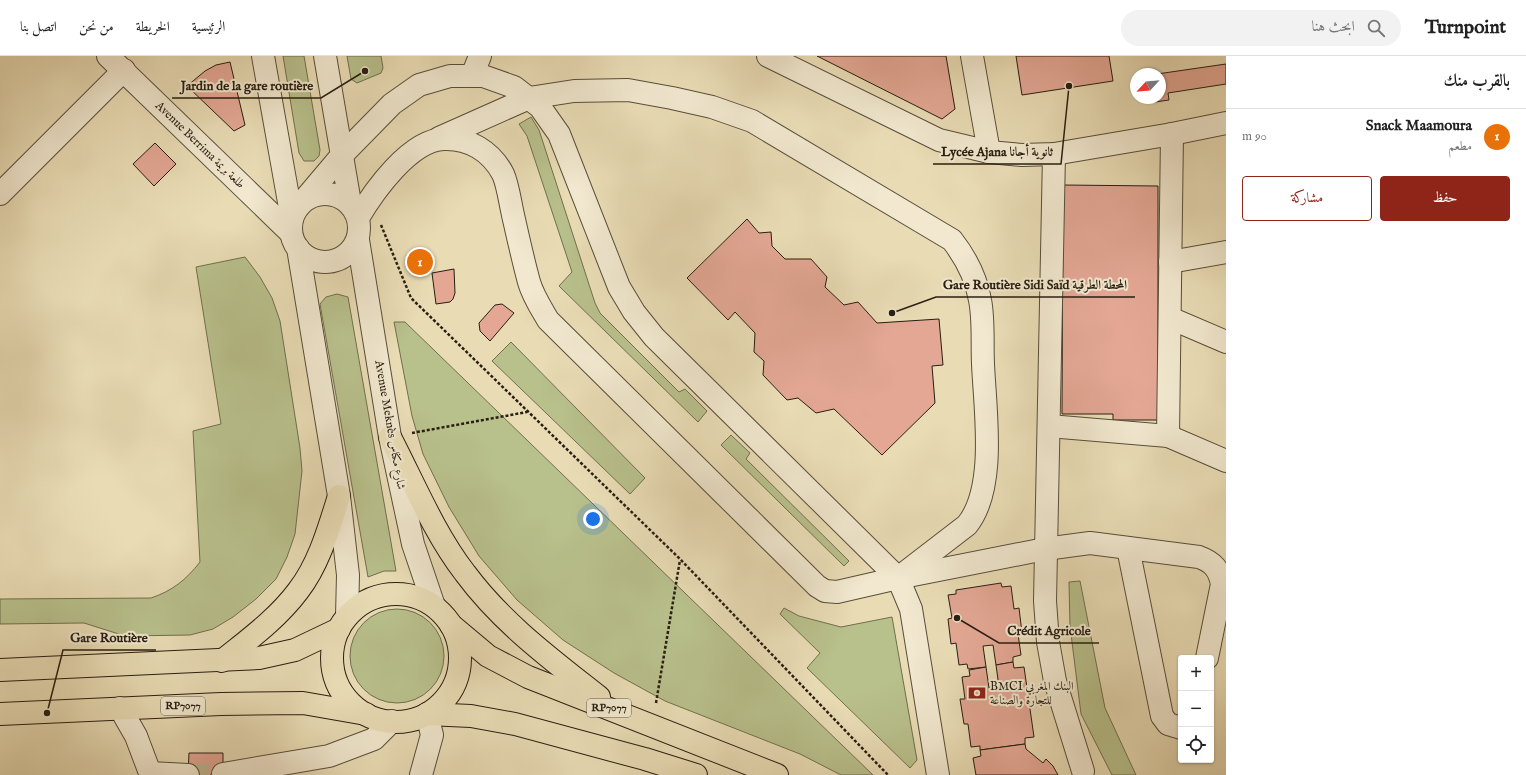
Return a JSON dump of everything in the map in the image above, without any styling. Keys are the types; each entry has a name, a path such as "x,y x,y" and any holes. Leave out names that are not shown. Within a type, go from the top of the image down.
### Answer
{"main road":[{"path":"400,435 443,539 464,573 506,621 536,648 617,711"},
{"path":"222,661 278,614 299,591 315,563 339,496"},
{"name":"RP7077","path":"0,670 222,661 259,658 295,650 343,623 367,600 384,595 400,594 412,596 434,606 450,624 488,656 528,677 777,775"},
{"name":"RP7077","path":"343,623 332,654 332,665 336,680 344,695 354,706 366,714"},
{"name":"RP7077","path":"0,714 221,704 303,703 366,714 379,719 404,721 427,714 438,706 450,691 458,674 460,656 457,639 450,624"},
{"name":"RP7077","path":"427,714 471,716 515,724 645,759 696,775"}],"street":[{"path":"263,56 339,496 348,575 343,623"},
{"path":"325,56 342,155 359,206 360,226 358,240 353,249 345,257 325,263 314,261 306,256 294,233 299,206 342,155 392,104 419,85 450,76 483,76 514,87 540,107 559,134 619,287 634,312 654,337 898,578 911,609 938,775"},
{"path":"472,76 480,56"},
{"path":"768,56 939,140 989,152 1022,155 1054,154 1172,134 1226,123"},
{"path":"972,56 989,152"},
{"path":"0,194 116,63"},
{"name":"Avenue Berrima طلعة بريمة","path":"116,63 294,233"},
{"path":"359,206 404,159 420,147 529,98 574,91 628,90 712,107 758,125 952,240 963,254 973,274 980,300 987,456 981,503 975,515 967,525 898,578"},
{"path":"1168,436 1172,134"},
{"path":"438,139 458,139 477,145 492,158 503,175 529,284 548,320 817,586 825,591 837,592 898,578 1045,549 1090,543 1199,557 1208,560 1215,566 1220,575 1222,584 1208,655"},
{"path":"1054,154 1050,426 1045,549 1045,601 1048,642 1055,681 1083,771"},
{"path":"304,200 324,193 338,196 359,206"},
{"name":"Avenue Meknès شارع مكناس","path":"358,240 400,435 413,544 434,606"},
{"path":"1170,262 1226,252"},
{"path":"1170,318 1226,342"},
{"path":"1050,426 1168,436 1226,461"},
{"path":"1128,548 1162,716 1168,724 1178,727"},
{"path":"120,708 136,736 149,774 188,775"},
{"path":"421,775 432,735 427,714"},
{"path":"223,774 329,756 374,739 392,721"}],"path":[{"path":"359,206 411,298 680,559 888,775"},
{"path":"400,435 528,412"},
{"path":"656,704 680,559"}],"green space":[{"path":"283,56 304,56 320,150 319,156 314,161 304,161 299,153"},
{"path":"347,56 381,56 383,68 381,73 357,83 351,79"},
{"path":"531,117 539,130 595,303 600,313 679,392 685,389 707,411 698,422 559,286 572,272 527,136 519,124"},
{"path":"245,257 260,277 272,298 280,321 300,448 302,471 295,534 287,557 276,579 256,599 233,617 213,629 190,635 125,636 84,623 0,624 0,599 151,598 166,592 178,584 200,562 193,431 221,424 196,267"},
{"path":"337,294 348,297 396,571 384,571 368,577 320,304 326,297"},
{"path":"394,322 405,322 873,775 841,775 800,754 665,701 614,673 563,640 517,600 479,556 449,507 423,454 412,416"},
{"path":"511,342 645,478 630,494 492,361"},
{"path":"731,435 750,453 746,459 849,561 844,566 721,445"},
{"path":"1080,581 1105,708 1136,775 1112,775 1081,714 1070,626 1069,582"},
{"path":"784,608 799,616 841,627 892,617 917,760 910,768 807,668 820,653 780,614"},
{"path":"397,609 415,612 430,623 441,638 444,656 441,674 430,689 415,700 397,703 379,700 364,689 353,674 350,656 353,638 364,623 379,612"}],"building":[{"path":"817,56 946,56 955,109 942,119"},
{"path":"1016,56 1109,56 1113,81 1022,95"},
{"path":"230,62 245,125 234,131 187,86 205,71 216,65"},
{"path":"1226,64 1226,84 1168,93 1169,100 1166,100 1166,73"},
{"path":"155,143 176,164 154,186 133,164"},
{"path":"1063,185 1158,186 1158,420 1113,420 1113,414 1062,414"},
{"path":"747,219 759,233 771,232 772,246 785,259 811,259 827,277 825,287 844,305 858,302 877,323 939,319 943,365 932,366 935,403 882,455 834,409 816,413 798,398 787,400 763,375 764,361 754,352 755,333 735,312 728,320 687,278"},
{"path":"454,269 455,293 453,299 450,302 436,304 432,273"},
{"path":"502,304 514,313 490,341 480,331 479,323 495,305"},
{"path":"1001,583 1002,587 1011,586 1014,609 1019,608 1022,633 1018,634 1021,655 1013,657 1013,662 996,665 993,645 983,646 986,667 968,669 967,664 959,665 956,643 951,644 948,619 952,618 948,595 956,594 956,590"},
{"path":"1013,662 1014,668 1024,667 1034,737 1025,738 1025,744 980,750 980,746 971,747 968,724 964,724 960,699 965,699 962,677 970,676 969,670 986,667 989,688 999,687 996,665"},
{"path":"1025,744 1026,749 1043,763 1046,759 1053,766 1058,775 976,775 973,758 981,756 980,750"},
{"path":"189,753 223,753 223,775 188,775"}],"tunnel":[{"path":"188,775 223,774"}],"place":[{"name":"Jardin de la gare routière","path":"365,71"},
{"name":"Lycée Ajana ثانوية أجانا","path":"1069,86"},
{"name":"Snack Maamoura","path":"420,262"},
{"name":"Gare Routière Sidi Saïd المحطة الطرقية","path":"892,313"},
{"name":"Crédit Agricole","path":"957,618"},
{"name":"BMCI البنك المغربي للتجارة والصناعة","path":"977,693"},
{"name":"Gare Routière","path":"47,713"}]}
